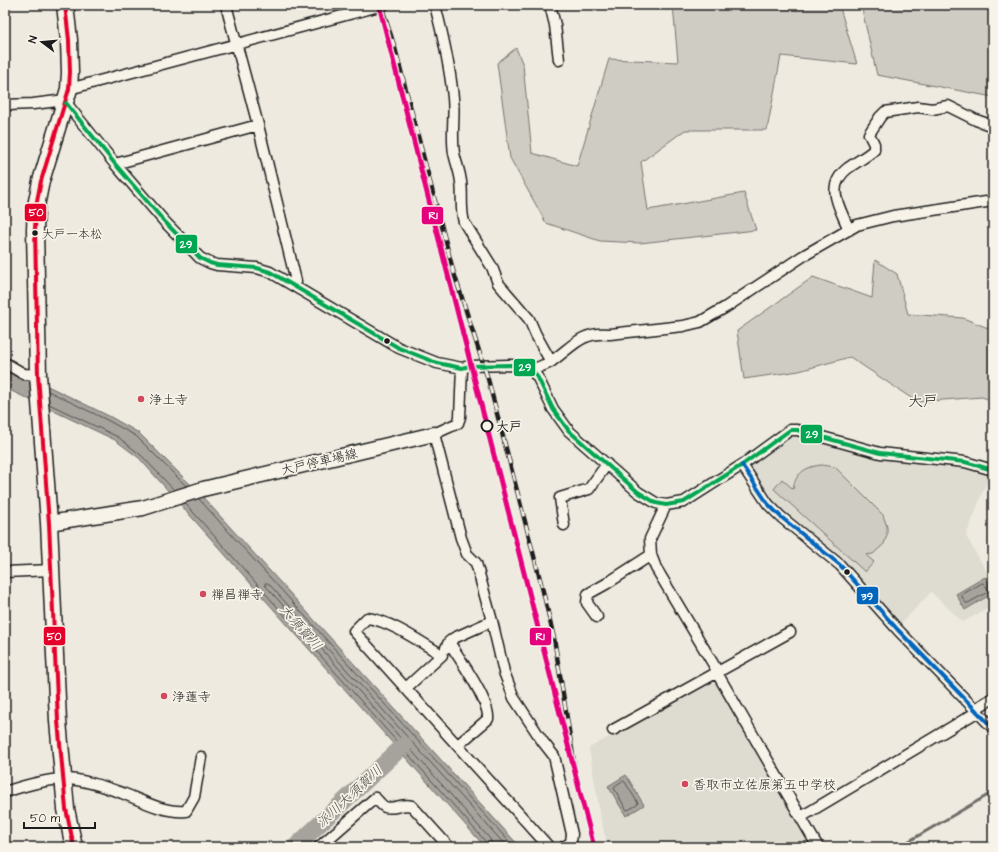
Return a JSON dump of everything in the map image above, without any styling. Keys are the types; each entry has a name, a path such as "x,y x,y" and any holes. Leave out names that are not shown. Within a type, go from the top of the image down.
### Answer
{"highway":[{"path":"65,5 69,40 70,72 67,97 44,173 36,206 35,230 38,378 52,570 58,721 66,809 74,847"}],"main road":[{"name":"大戸停車場線","path":"49,523 143,508 203,489 434,434"}],"street":[{"path":"226,5 258,125 296,281 295,285"},
{"path":"5,105 33,104 67,97 237,43 383,5"},
{"path":"435,5 450,71 453,100 454,153 462,183 461,214 464,222 492,267 498,283 529,319 551,362"},
{"path":"550,5 555,24 559,60"},
{"path":"67,97 115,164 164,221 200,258 217,265 257,268 270,272 295,285 399,348 430,361 462,368 469,366 510,365 522,366 532,370 538,378 553,409 569,431 645,497 656,503 666,505 684,502 742,465 790,430 797,430 880,453 965,462 993,470"},
{"path":"849,230 835,196 835,184 838,177 848,168 874,150 874,144 869,134 885,112 918,107 932,109 948,106 976,120 993,126"},
{"path":"115,164 258,125"},
{"path":"532,370 551,362 581,338 600,333 610,334 683,326 700,322 726,307 803,256 849,230 871,221 892,216 993,201"},
{"path":"5,363 24,374 38,378"},
{"path":"462,368 460,417 458,424 434,434 461,538 467,554 476,563 504,672 514,698 554,756 572,834 570,842 564,847"},
{"path":"564,525 560,498 589,489 607,464"},
{"path":"742,465 768,504 781,517 840,565 898,630 993,728"},
{"path":"666,505 650,539 650,555 656,568 716,667 716,674 818,847"},
{"path":"597,618 587,603 588,594 650,555"},
{"path":"5,572 52,570"},
{"path":"442,655 403,632 373,619 367,618 354,631 549,847"},
{"path":"406,688 442,655 449,642 454,638 492,621"},
{"path":"613,730 790,632"},
{"path":"449,642 480,692 488,713 488,719 458,745"},
{"path":"801,816 976,711 993,698"},
{"path":"5,792 28,785 63,778 85,782 121,792 157,807 176,812 186,811 194,797 201,757"},
{"path":"319,847 375,798 385,807 393,808 401,805 412,806 449,847"}],"shaded area":[{"path":"673,5 839,5 857,64 781,56 767,130 685,130 641,162 648,210 744,193 756,230 640,243 600,241 546,223 510,158 497,63 516,48 523,65 532,153 577,166 609,59 678,62"},
{"path":"861,5 993,5 993,97 877,75"},
{"path":"875,260 897,274 908,314 963,318 993,330 993,401 982,397 917,402 850,357 799,371 744,379 737,331 813,277 872,298"},
{"path":"793,434 806,436 885,459 952,465 990,473 966,536 993,583 993,606 963,622 931,592 900,625 844,559 839,558 783,514 772,502 749,465"},
{"path":"822,465 835,467 883,515 887,527 887,535 884,544 873,554 866,555 874,562 865,572 774,489 782,479 793,489 796,479 803,471 811,467"},
{"name":"香取市立佐原第五中学校","path":"709,682 716,683 810,847 608,847 601,820 589,748"}],"water":[{"name":"大須賀川","path":"5,365 109,416 139,433 201,495 520,847 485,847 139,458 115,440 5,388"},
{"path":"985,577 993,590 993,593 965,610 956,594"},
{"path":"626,775 644,805 626,816 608,786"}],"waterway":[{"name":"派川大須賀川","path":"295,847 404,745"},
{"path":"899,847 993,792"}],"railway":[{"path":"381,5 395,48 453,270 488,379 542,587 554,638 577,780"}],"transit line":[{"name":"50","path":"65,5 69,40 69,89 41,181 36,206 35,230 38,375 49,523 58,721 66,809 74,847"},
{"name":"R1","path":"379,5 594,847"},
{"name":"29","path":"66,103 115,164 164,221 200,258 217,265 257,268 270,272 399,348 437,363 462,368 469,366 510,365 522,366 532,370 538,378 553,409 569,431 638,492 656,503 666,505 684,502 742,465 790,430 797,430 880,453 965,462 993,470"},
{"name":"39","path":"742,465 768,504 781,517 840,565 898,630 993,728"}],"place":[{"name":"大戸一本松","path":"35,233"},
{"name":"浄土寺","path":"141,399"},
{"name":"大戸","path":"487,426"},
{"name":"禅昌禅寺","path":"203,594"},
{"name":"浄蓮寺","path":"164,696"},
{"name":"香取市立佐原第五中学校","path":"685,784"}],"district":[{"name":"大戸","path":"923,401"}]}
